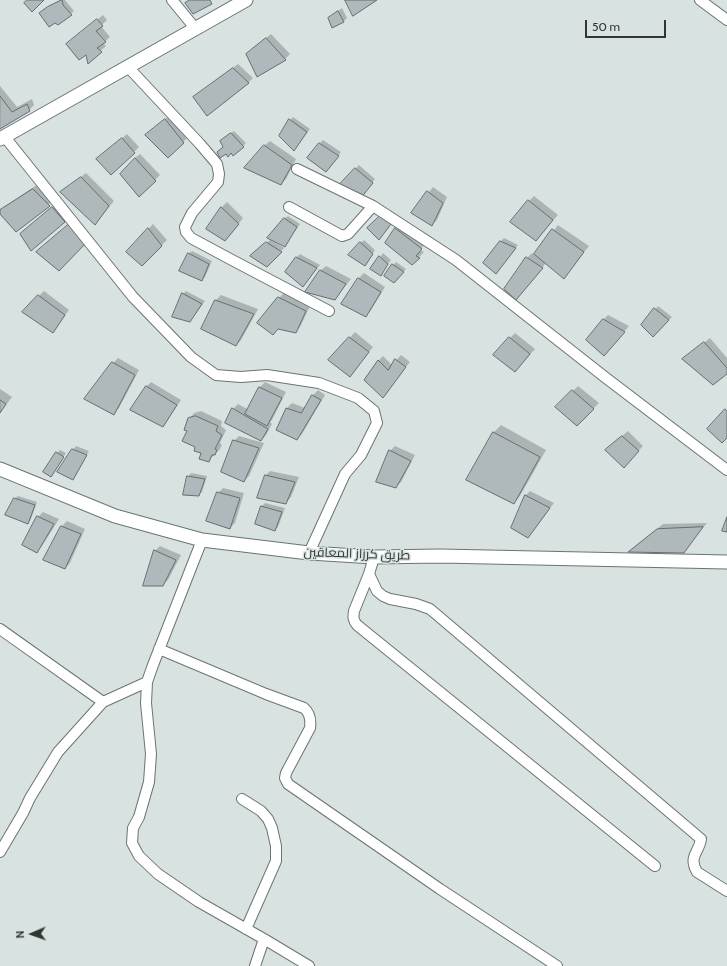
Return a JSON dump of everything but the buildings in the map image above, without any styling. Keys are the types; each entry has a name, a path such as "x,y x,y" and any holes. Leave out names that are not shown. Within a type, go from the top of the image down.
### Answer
{"street":[{"path":"172,0 195,28"},
{"path":"246,0 2,138 133,297 197,362 216,375 241,377 267,375 319,383 358,398 374,411 377,423 361,455 345,474 309,553"},
{"path":"700,0 727,20"},
{"path":"128,67 217,164 219,174 218,182 192,213 185,227 186,232 191,238 329,311"},
{"path":"297,169 373,206 456,260 727,470"},
{"path":"289,206 342,236 348,234 373,206"},
{"name":"طريق كرزاز المعاقين","path":"0,469 115,516 202,540 309,553 374,557 727,562"},
{"path":"202,540 147,682 146,703 151,754 149,782 139,817 133,828 132,843 139,856 158,874 199,902 309,966"},
{"path":"374,557 353,617 357,625 655,866"},
{"path":"369,574 377,591 383,596 430,609 701,839 693,862 697,872 727,891"},
{"path":"0,629 103,702"},
{"path":"159,649 307,710 311,721 310,728 286,773 285,778 288,784 440,890 556,966"},
{"path":"0,852 58,752 103,702 147,682"},
{"path":"242,799 261,811 268,819 272,828 276,846 276,861 246,929"},
{"path":"255,966 264,939"}]}
